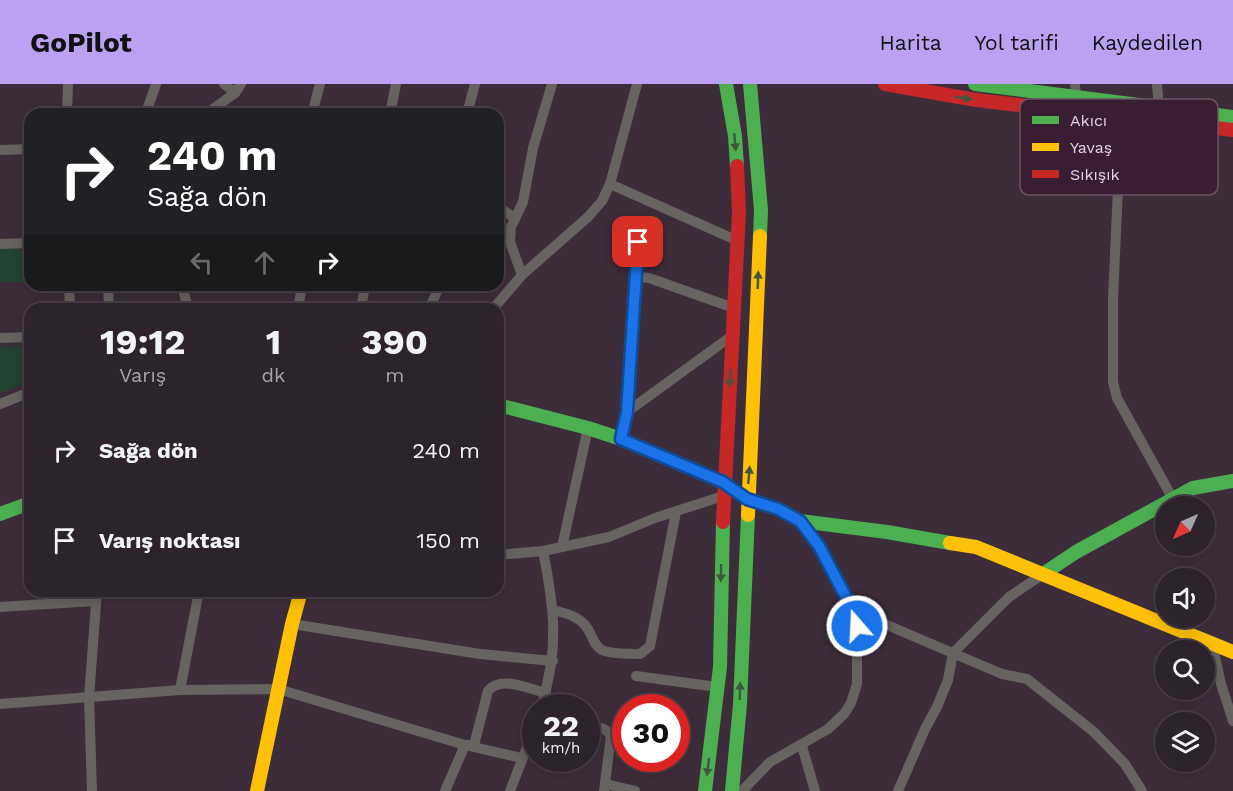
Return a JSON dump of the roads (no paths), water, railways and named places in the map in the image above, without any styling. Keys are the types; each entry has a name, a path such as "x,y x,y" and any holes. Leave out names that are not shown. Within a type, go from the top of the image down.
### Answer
{"main road":[{"path":"705,791 720,667 723,489 739,213 735,136 726,84"},
{"path":"732,791 740,704 761,210 750,84"},
{"path":"885,84 1020,105"},
{"path":"975,84 1075,91 1115,99"},
{"path":"1218,115 1233,117"},
{"path":"1218,128 1233,130"},
{"path":"504,407 621,439 723,489 778,509 800,521 887,532 976,548 1205,640"},
{"path":"1178,496 1193,488 1233,481"},
{"path":"0,514 24,505"},
{"path":"1043,574 1076,552 1155,509"},
{"path":"257,791 299,597"},
{"path":"1215,644 1233,652"}],"street":[{"path":"67,108 68,84"},
{"path":"148,108 156,84"},
{"path":"224,84 238,89"},
{"path":"314,108 320,84"},
{"path":"391,108 396,84"},
{"path":"469,108 475,84"},
{"path":"522,275 510,242 511,227 523,202 533,148 552,84"},
{"path":"498,303 522,275 596,208 610,184 638,84"},
{"path":"1157,84 1158,99"},
{"path":"214,108 238,89"},
{"path":"0,150 24,148"},
{"path":"610,184 738,241"},
{"path":"1118,195 1113,298 1113,382 1117,398 1171,496"},
{"path":"504,211 515,218"},
{"path":"621,439 627,412 637,243 647,237"},
{"path":"0,244 24,243"},
{"path":"636,280 642,277 649,278 734,309"},
{"path":"627,412 733,335"},
{"path":"0,338 24,337"},
{"path":"0,404 24,394"},
{"path":"562,547 588,428"},
{"path":"504,554 543,551 609,537 676,512 723,489"},
{"path":"553,610 572,614 584,624 600,649 640,654 648,649 676,512"},
{"path":"800,521 819,546 847,599 857,607 878,621 1002,674 1027,679 1094,732 1125,764 1142,791"},
{"path":"446,791 469,745 488,691 492,686 506,682 546,693 553,661 553,610 543,551"},
{"path":"898,791 948,680 953,653 1009,597 1043,574"},
{"path":"0,607 87,597"},
{"path":"92,791 89,697 96,597"},
{"path":"180,690 198,597"},
{"path":"742,791 770,762 802,746 828,729 844,714 851,703 857,684 857,607"},
{"path":"292,624 480,654 553,661"},
{"path":"1215,657 1233,721"},
{"path":"636,676 717,687"},
{"path":"0,704 180,690 278,689 469,745 522,758 510,791"},
{"path":"600,727 608,731 611,736 605,787 635,791"},
{"path":"802,746 815,791"}]}
